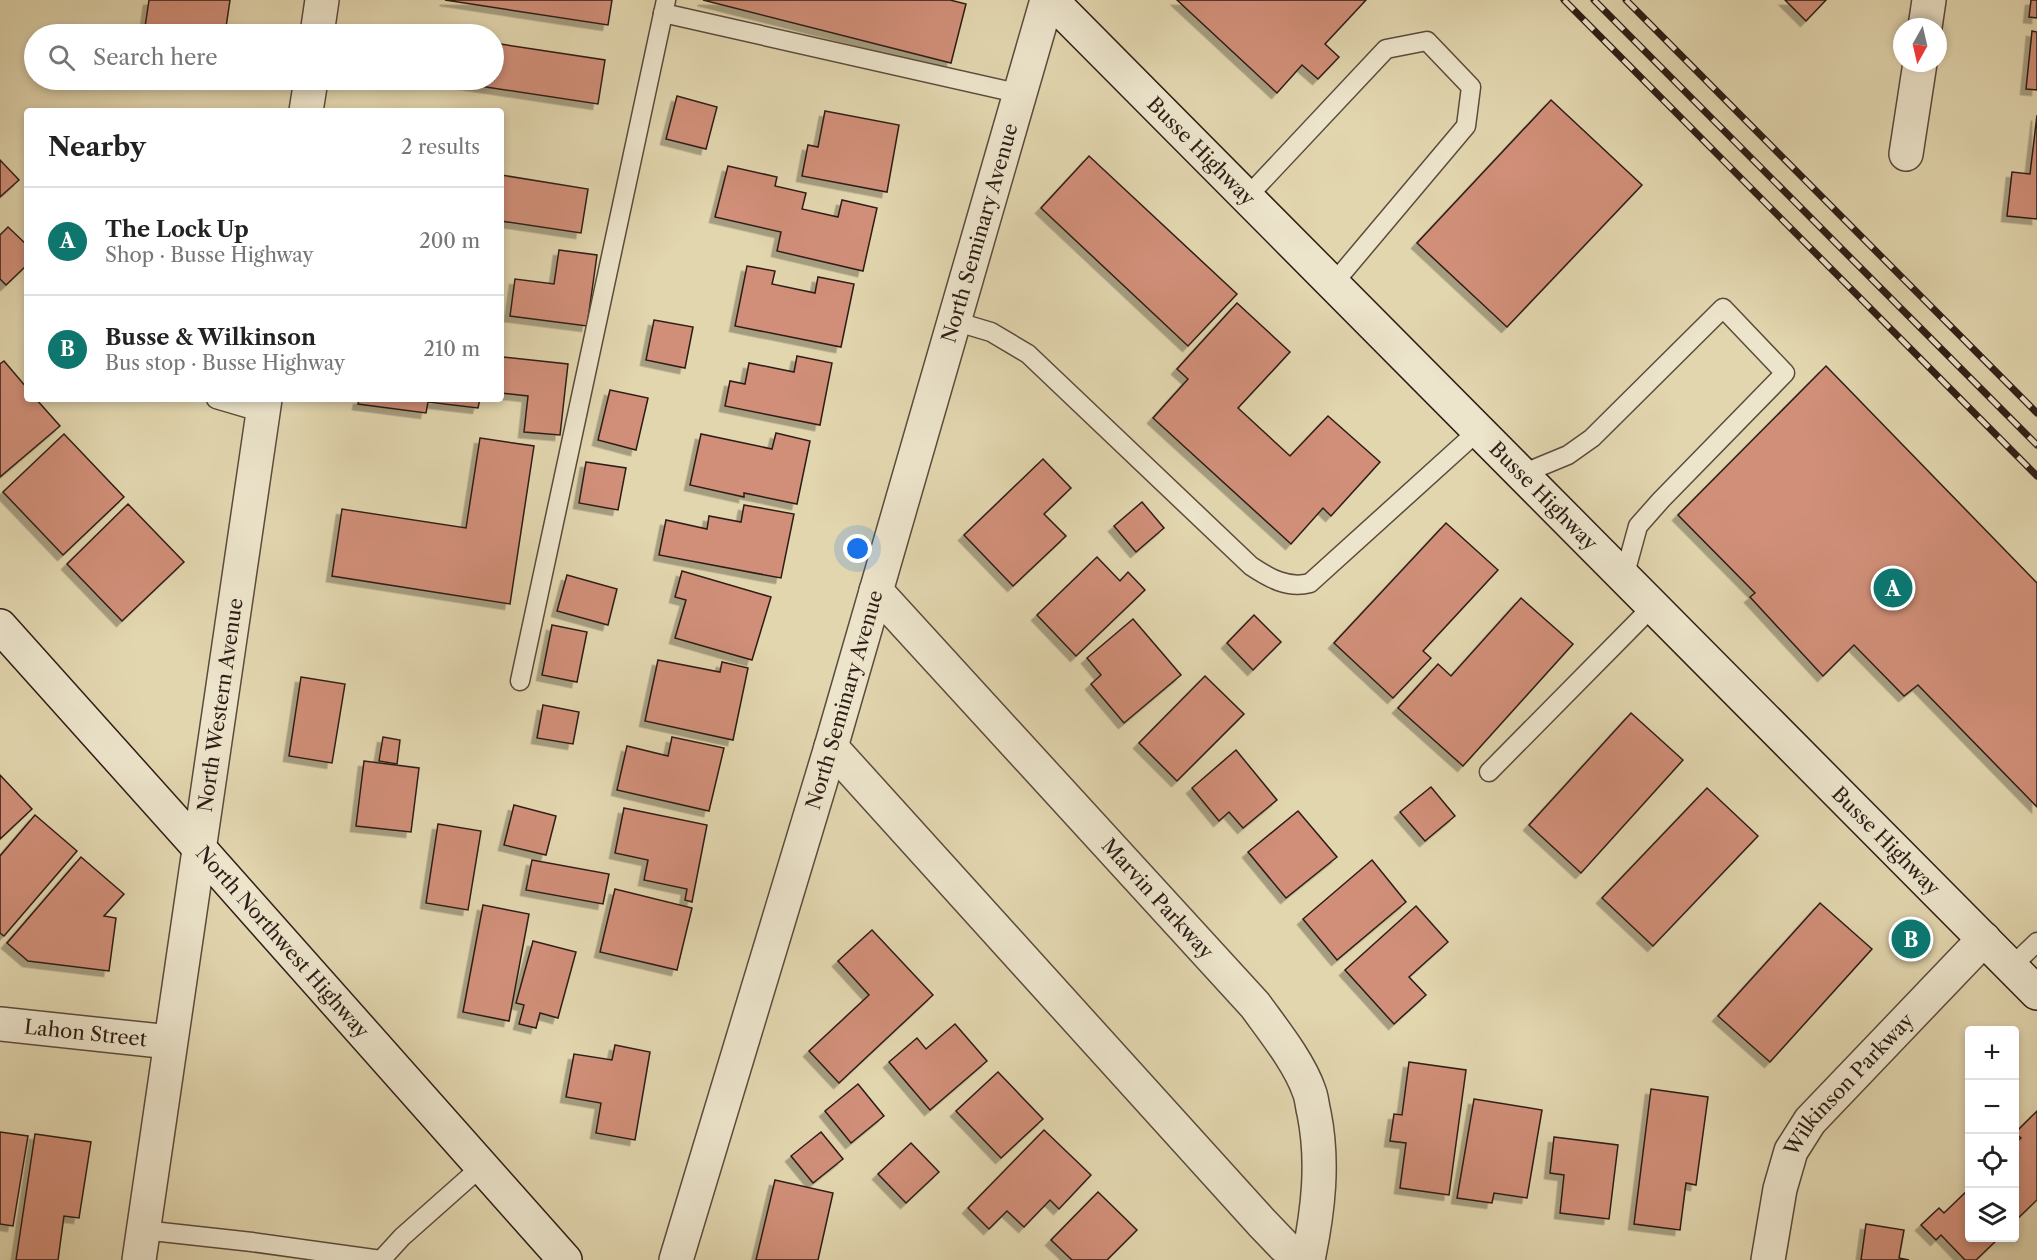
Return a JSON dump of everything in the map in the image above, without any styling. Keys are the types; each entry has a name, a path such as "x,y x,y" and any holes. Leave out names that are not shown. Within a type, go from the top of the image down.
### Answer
{"street":[{"path":"318,24 322,0"},
{"name":"North Seminary Avenue","path":"676,1260 831,747 1049,0"},
{"name":"Busse Highway","path":"1049,0 2037,993"},
{"path":"1926,18 1929,0"},
{"path":"1906,154 1919,72"},
{"path":"306,108 309,90"},
{"name":"North Western Avenue","path":"141,1245 264,406"},
{"name":"Marvin Parkway","path":"876,591 1256,1005 1290,1056 1309,1090 1317,1128 1320,1173 1317,1215 1308,1260"},
{"name":"North Northwest Highway","path":"0,626 565,1260"},
{"path":"831,747 1261,1222 1284,1246 1302,1260"},
{"name":"Wilkinson Parkway","path":"1768,1260 1780,1189 1791,1151 1810,1121 1984,939"},
{"name":"Lahon Street","path":"0,1024 170,1042"}],"lane":[{"path":"520,681 664,7 1021,94"},
{"path":"1247,197 1386,49 1427,41 1471,87 1466,126 1333,284"},
{"path":"1522,474 1568,454 1592,438 1723,308 1785,373 1638,526 1624,577"},
{"path":"954,321 991,332 1028,354 1251,566 1269,579 1290,585 1310,583 1478,431"},
{"path":"237,402 264,406"},
{"path":"1489,772 1653,606"},
{"path":"2011,967 2037,942"},
{"path":"141,1245 252,1242 381,1260 402,1237 482,1166"}],"building":[{"path":"149,0 230,0 226,24 145,24"},
{"path":"445,0 612,0 608,25"},
{"path":"703,0 950,0 966,4 951,63"},
{"path":"1177,0 1366,0 1325,44 1339,57 1318,79 1302,65 1277,93"},
{"path":"1785,0 1826,0 1806,21"},
{"path":"2031,0 2037,0 2037,18 2029,17"},
{"path":"2032,31 2037,32 2037,90 2026,89"},
{"path":"504,45 605,60 598,104 504,90"},
{"path":"677,96 717,107 706,149 666,139"},
{"path":"1551,100 1642,185 1507,327 1417,243"},
{"path":"825,111 899,125 887,192 802,176 808,145 818,147"},
{"path":"2037,115 2037,219 2007,216 2012,172 2030,174"},
{"path":"1089,156 1237,294 1188,346 1041,208"},
{"path":"0,160 19,180 0,197"},
{"path":"728,166 777,177 775,186 806,193 802,209 838,217 842,200 877,208 863,271 777,251 781,232 715,217"},
{"path":"504,175 588,189 581,233 504,221"},
{"path":"8,227 24,242 24,268 6,285 0,279 0,235"},
{"path":"559,250 597,255 587,326 510,316 515,279 554,284"},
{"path":"747,266 775,271 772,284 815,293 818,277 854,284 841,347 735,326"},
{"path":"1237,303 1290,352 1238,408 1290,456 1328,416 1380,462 1331,516 1323,508 1291,544 1153,418 1188,379 1177,369"},
{"path":"654,320 693,327 685,368 646,360"},
{"path":"797,356 832,363 820,425 725,406 730,381 745,384 749,363 794,372"},
{"path":"504,357 568,364 560,435 524,432 528,396 504,393"},
{"path":"4,361 24,384 24,402 39,402 60,426 0,477 0,364"},
{"path":"1826,366 2037,583 2037,807 1918,685 1904,696 1854,645 1823,676 1750,597 1755,593 1678,515"},
{"path":"610,390 648,398 636,450 598,440"},
{"path":"358,402 428,402 426,413 358,404"},
{"path":"428,402 479,402 478,408"},
{"path":"776,433 810,441 797,504 744,493 744,497 690,485 701,434 772,449"},
{"path":"64,434 124,497 63,555 3,492"},
{"path":"480,438 534,446 510,604 332,576 342,509 466,528"},
{"path":"1043,459 1071,488 1044,514 1066,536 1013,586 964,535"},
{"path":"586,462 626,468 618,510 579,503"},
{"path":"1142,502 1164,528 1136,552 1114,526"},
{"path":"128,504 184,562 122,621 67,564"},
{"path":"744,505 794,514 781,578 659,555 666,520 707,529 709,516 741,522"},
{"path":"1446,523 1498,570 1423,651 1431,658 1393,698 1334,643"},
{"path":"1097,557 1120,581 1128,572 1145,590 1076,656 1037,615"},
{"path":"682,571 771,597 752,660 675,638 686,600 675,597"},
{"path":"567,575 617,589 608,625 557,611"},
{"path":"1521,598 1573,644 1463,766 1398,708 1438,664 1451,676"},
{"path":"1254,615 1281,642 1253,670 1227,643"},
{"path":"1133,619 1181,675 1124,723 1091,684 1101,675 1087,658"},
{"path":"552,625 587,632 577,682 542,675"},
{"path":"658,660 720,672 722,662 748,668 733,740 645,721"},
{"path":"1205,676 1244,714 1177,781 1139,743"},
{"path":"301,677 345,684 332,763 289,756"},
{"path":"543,705 579,712 573,744 537,738"},
{"path":"1631,713 1683,760 1581,873 1529,825"},
{"path":"383,737 400,740 397,764 379,761"},
{"path":"672,737 724,748 709,811 617,790 627,746 668,756"},
{"path":"1236,750 1277,800 1243,828 1229,812 1219,821 1192,788"},
{"path":"364,761 419,768 411,832 356,826"},
{"path":"0,775 32,809 0,839"},
{"path":"1431,787 1455,816 1425,841 1400,812"},
{"path":"1707,788 1758,836 1653,946 1602,898"},
{"path":"514,805 556,816 546,855 504,845"},
{"path":"624,808 707,825 692,902 685,900 687,889 644,880 648,860 615,853"},
{"path":"1298,811 1337,857 1286,898 1248,852"},
{"path":"35,815 77,851 4,936 0,933 0,856"},
{"path":"438,824 481,831 468,910 426,903"},
{"path":"81,857 124,894 104,916 116,918 109,971 28,961 7,943"},
{"path":"532,860 609,874 603,904 526,890"},
{"path":"1372,860 1406,902 1337,960 1303,919"},
{"path":"615,889 692,908 677,970 600,952"},
{"path":"1820,903 1872,949 1770,1062 1718,1016"},
{"path":"483,905 529,914 509,1021 463,1012"},
{"path":"1416,906 1448,942 1409,977 1426,995 1394,1024 1345,970"},
{"path":"872,930 933,995 839,1083 809,1051 869,995 838,961"},
{"path":"533,941 576,952 558,1018 540,1013 536,1028 519,1024 524,1005 516,1003"},
{"path":"955,1024 987,1061 930,1110 889,1062 917,1038 926,1049"},
{"path":"615,1045 650,1052 635,1140 596,1133 601,1103 566,1097 574,1054 612,1060"},
{"path":"1409,1062 1466,1070 1449,1195 1400,1188 1406,1143 1390,1141 1394,1114 1402,1115"},
{"path":"998,1072 1043,1119 1001,1158 956,1111"},
{"path":"858,1084 884,1116 851,1143 825,1111"},
{"path":"1651,1089 1708,1097 1696,1185 1686,1183 1680,1230 1634,1224"},
{"path":"1474,1099 1542,1110 1527,1198 1494,1193 1492,1203 1457,1198"},
{"path":"2037,1111 2037,1200 2019,1217 2019,1140 2021,1138 2019,1129"},
{"path":"1044,1130 1091,1175 1059,1209 1050,1200 1024,1227 1007,1211 989,1229 968,1208"},
{"path":"0,1132 28,1136 13,1226 0,1224"},
{"path":"821,1132 843,1159 813,1183 791,1156"},
{"path":"35,1134 91,1142 79,1218 64,1216 58,1260 16,1260"},
{"path":"1554,1137 1618,1145 1609,1219 1560,1213 1564,1175 1550,1173"},
{"path":"911,1143 939,1172 906,1203 878,1174"},
{"path":"775,1180 833,1193 818,1260 756,1260"},
{"path":"1098,1192 1137,1230 1107,1260 1072,1260 1051,1240"},
{"path":"1965,1193 1965,1242 1995,1242 1976,1260 1965,1260 1941,1235 1936,1240 1921,1225 1939,1208 1944,1213"},
{"path":"1866,1224 1904,1230 1899,1258 1909,1260 1861,1260"}],"railway":[{"path":"1564,0 2037,476"},
{"path":"1594,0 2037,445"},
{"path":"1626,0 2037,413"}],"place":[{"name":"The Lock Up","path":"1893,588"},
{"name":"Busse & Wilkinson","path":"1911,939"}]}
